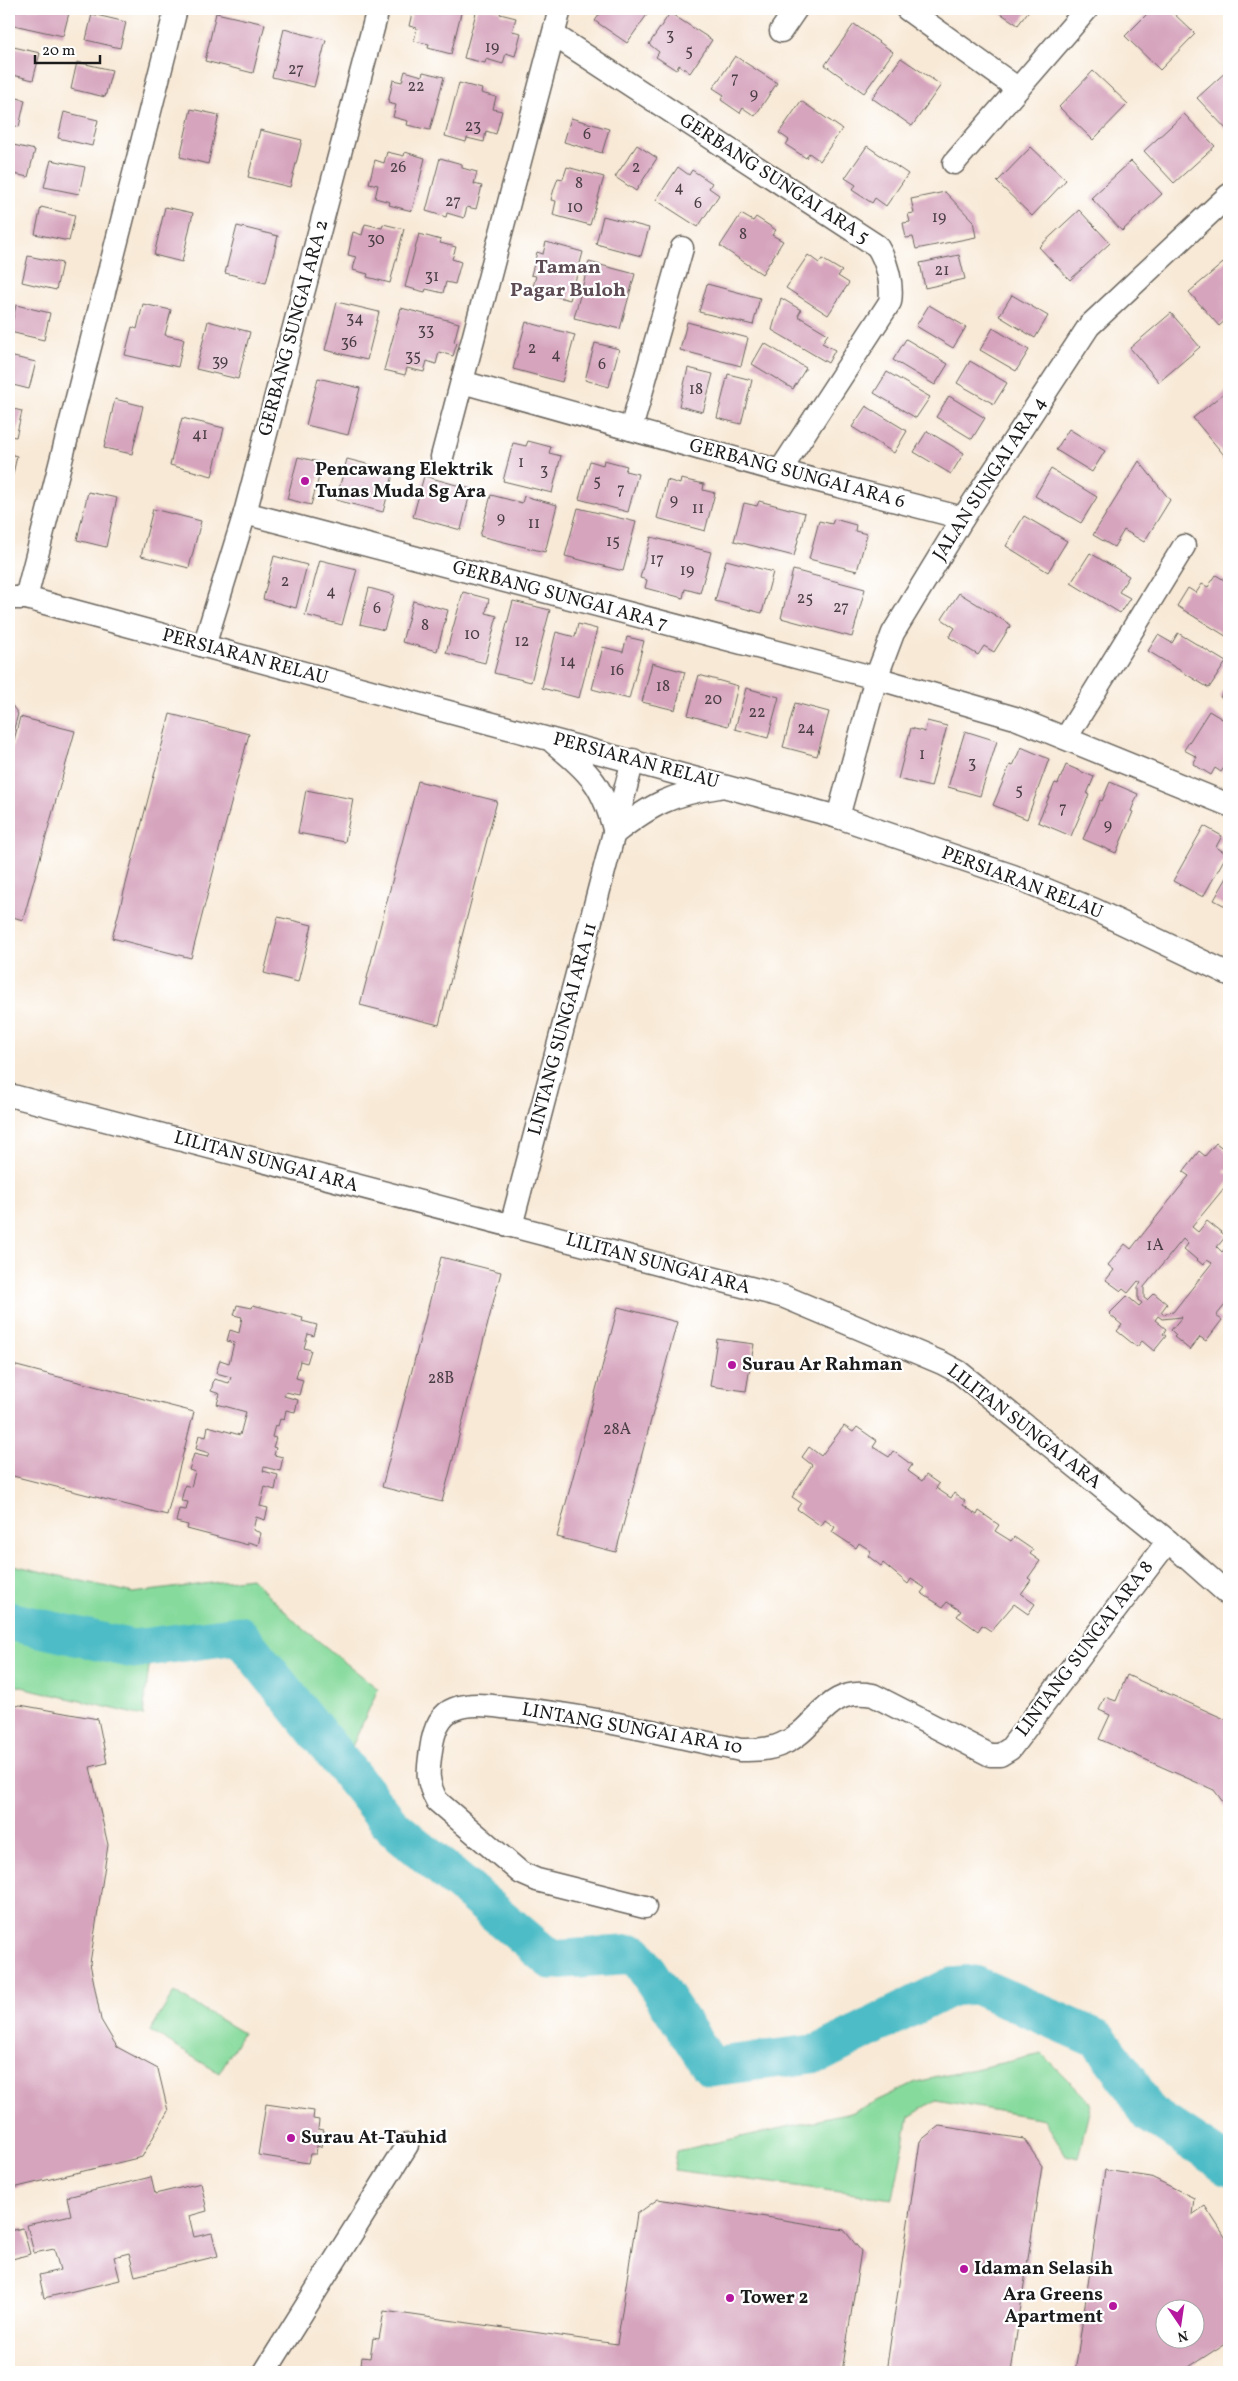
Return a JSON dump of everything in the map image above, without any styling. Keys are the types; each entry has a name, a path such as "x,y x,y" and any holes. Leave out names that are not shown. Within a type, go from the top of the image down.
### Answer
{"street":[{"path":"14,594 176,9"},
{"name":"GERBANG SUNGAI ARA 2","path":"204,646 245,513 378,9"},
{"path":"442,457 560,9"},
{"path":"781,31 796,9"},
{"path":"908,9 1017,88"},
{"path":"954,163 1017,88 1088,9"},
{"name":"GERBANG SUNGAI ARA 5","path":"554,35 877,246 883,256 892,290 890,302 780,471"},
{"name":"JALAN SUNGAI ARA 4","path":"838,817 876,678 893,633 963,518 1089,326 1229,195"},
{"path":"631,429 682,248"},
{"name":"GERBANG SUNGAI ARA 6","path":"462,382 780,471 963,518"},
{"name":"GERBANG SUNGAI ARA 7","path":"245,513 876,678 1015,718 1229,805"},
{"path":"1066,738 1184,546"},
{"name":"PERSIARAN RELAU","path":"14,594 634,760 838,817 1013,876 1094,910 1229,974"},
{"path":"547,737 595,780 608,808 615,833 649,807 669,798 727,786"},
{"name":"LINTANG SUNGAI ARA 11","path":"511,1226 634,760"},
{"name":"LILITAN SUNGAI ARA","path":"9,1095 785,1297 942,1363 959,1372 1168,1541 1229,1595"},
{"name":"LINTANG SUNGAI ARA 8","path":"1000,1755 1010,1749 1168,1541"},
{"name":"LINTANG SUNGAI ARA 10","path":"645,1908 537,1880 521,1873 437,1801 430,1789 428,1776 433,1738 444,1716 452,1709 477,1705 561,1713 740,1750 755,1750 782,1744 802,1730 828,1704 838,1698 861,1692 873,1695 990,1755 1000,1755"},
{"path":"265,2372 407,2145"}],"green space":[{"path":"9,1564 133,1593 251,1578 300,1626 378,1689 350,1751 242,1623 138,1639 9,1608"},
{"path":"9,1636 149,1666 143,1716 9,1684"},
{"path":"174,1992 243,2033 219,2073 150,2031"},
{"path":"1042,2054 1091,2103 1078,2158 1066,2155 1044,2119 936,2100 909,2117 893,2199 674,2170 677,2151 851,2113 916,2082"}],"building":[{"path":"12,9 70,9 63,36 9,24"},
{"path":"413,9 462,9 451,54 428,48 429,44 414,41 417,28 409,26"},
{"path":"477,9 493,9 501,11 500,14 516,18 512,31 521,33 515,56 506,53 503,64 486,59 485,63 464,58"},
{"path":"603,9 651,9 627,43 595,21"},
{"path":"994,9 1030,9 1018,25"},
{"path":"1152,9 1169,9 1195,34 1160,70 1125,36"},
{"path":"216,13 265,24 253,73 205,61"},
{"path":"670,13 712,40 690,73 679,65 676,70 656,57 659,52 649,44"},
{"path":"92,14 126,22 120,48 86,40"},
{"path":"854,24 893,52 864,93 825,65"},
{"path":"284,29 326,40 314,87 272,77"},
{"path":"9,46 40,53 33,80 9,74"},
{"path":"735,56 777,83 755,116 743,108 740,113 721,100 724,95 713,88"},
{"path":"901,58 941,85 912,126 872,98"},
{"path":"77,62 112,70 105,97 71,89"},
{"path":"1229,69 1229,130 1228,131 1197,98"},
{"path":"405,71 422,76 423,72 444,77 430,130 407,125 408,121 393,117 396,105 388,103 393,80 402,82"},
{"path":"1093,71 1128,104 1093,140 1059,107"},
{"path":"459,83 482,89 481,93 496,97 493,109 502,111 496,134 486,131 484,142 467,138 466,142 445,136"},
{"path":"9,96 25,100 19,127 9,124"},
{"path":"801,101 842,129 820,161 809,153 806,158 786,145 789,140 779,133"},
{"path":"191,109 219,115 208,164 180,157"},
{"path":"64,112 98,120 92,146 58,138"},
{"path":"1184,114 1215,146 1174,183 1144,151"},
{"path":"571,118 609,129 602,153 564,142"},
{"path":"260,130 302,140 290,187 248,177"},
{"path":"9,144 35,150 28,177 9,173"},
{"path":"637,145 657,158 636,191 615,177"},
{"path":"867,146 908,174 886,206 875,198 872,203 852,190 856,185 845,178"},
{"path":"1031,147 1066,180 1032,216 997,182"},
{"path":"387,152 404,156 405,152 425,158 412,211 389,205 390,202 375,198 378,185 369,183 375,160 384,163"},
{"path":"440,158 462,164 462,168 477,172 474,184 482,186 476,209 467,207 464,218 447,213 446,217 426,211"},
{"path":"51,160 85,167 79,194 44,187"},
{"path":"1131,161 1162,194 1122,231 1091,198"},
{"path":"567,167 604,177 590,225 553,215 556,201 551,200 554,189 558,178 563,179"},
{"path":"678,167 689,175 692,170 712,183 709,188 719,195 698,227 656,200"},
{"path":"945,192 973,221 976,237 916,249 913,237 906,238 903,223 910,222 908,214 914,213 911,199"},
{"path":"41,207 75,215 69,241 35,234"},
{"path":"165,207 193,213 182,262 154,255"},
{"path":"1079,210 1110,243 1070,280 1039,247"},
{"path":"741,214 753,221 756,217 776,230 772,235 783,241 762,274 720,246"},
{"path":"603,216 649,228 641,256 596,244"},
{"path":"365,224 382,228 383,224 404,229 390,283 367,277 368,274 353,270 356,257 348,255 353,232 362,235"},
{"path":"237,226 278,236 266,283 225,273"},
{"path":"419,234 441,240 440,243 456,247 452,259 461,262 455,284 446,282 443,293 426,289 425,292 405,287"},
{"path":"546,242 583,252 570,300 532,290 536,276 531,275 537,252 543,254"},
{"path":"808,255 819,263 822,259 842,271 838,276 849,283 828,315 786,288"},
{"path":"959,255 965,279 925,288 920,263"},
{"path":"28,256 62,263 56,290 22,282"},
{"path":"1229,258 1229,317 1219,326 1189,292"},
{"path":"589,262 635,274 620,329 574,318"},
{"path":"707,284 760,298 753,325 699,312"},
{"path":"1012,295 1048,316 1035,338 999,316"},
{"path":"781,298 801,310 798,316 828,334 822,343 835,350 828,363 772,330"},
{"path":"337,302 379,312 367,360 325,350"},
{"path":"143,304 171,310 165,335 184,339 178,367 125,355 132,327 137,329"},
{"path":"16,305 50,313 44,340 10,332"},
{"path":"929,305 966,327 953,348 916,326"},
{"path":"401,308 459,323 454,342 457,343 453,356 439,352 436,364 427,361 424,372 407,368 405,375 384,370"},
{"path":"1171,313 1200,347 1159,382 1130,348"},
{"path":"208,321 250,332 238,379 196,369"},
{"path":"526,322 575,335 562,382 513,369"},
{"path":"687,322 748,338 741,366 680,350"},
{"path":"993,328 1029,350 1016,371 980,350"},
{"path":"906,339 948,364 935,385 893,360"},
{"path":"595,343 619,349 609,387 585,380"},
{"path":"764,343 806,368 793,389 752,364"},
{"path":"9,356 36,362 29,389 9,384"},
{"path":"970,361 1007,383 994,404 957,383"},
{"path":"688,368 713,374 703,412 679,406"},
{"path":"887,372 930,397 916,418 874,393"},
{"path":"728,374 752,380 741,424 717,418"},
{"path":"318,378 360,388 348,435 306,425"},
{"path":"1229,389 1229,461 1193,418"},
{"path":"949,396 985,418 972,439 936,417"},
{"path":"115,399 143,406 132,454 104,448"},
{"path":"866,406 907,431 894,453 852,427"},
{"path":"9,408 22,411 16,437 9,436"},
{"path":"182,418 224,428 212,476 170,465"},
{"path":"1069,429 1105,451 1092,472 1056,450"},
{"path":"927,431 964,453 951,474 914,452"},
{"path":"528,441 551,447 549,453 561,456 552,493 503,481 513,443 526,446"},
{"path":"9,454 17,456 10,487 9,487"},
{"name":"Pencawang Elektrik Tunas Muda Sg Ara","path":"298,457 323,463 311,505 287,499"},
{"path":"347,459 394,471 383,512 336,500"},
{"path":"604,460 627,466 625,471 638,474 628,512 579,499 590,461 603,465"},
{"path":"1139,461 1170,500 1144,542 1124,530 1114,547 1093,535"},
{"path":"1051,469 1097,497 1081,523 1035,496"},
{"path":"424,476 471,489 461,530 413,517"},
{"path":"681,479 704,484 703,490 715,493 705,531 657,518 667,480 680,484"},
{"path":"88,492 117,498 106,547 77,540"},
{"path":"491,495 522,503 524,496 557,505 545,552 480,536"},
{"path":"759,501 805,513 794,556 734,541 744,503 757,506"},
{"path":"578,508 636,522 623,571 565,556"},
{"path":"153,509 201,521 189,568 141,556"},
{"path":"1024,516 1067,541 1048,572 1006,546"},
{"path":"834,519 856,525 855,531 867,534 857,571 809,559 819,521 832,524"},
{"path":"651,537 711,552 700,593 685,589 683,598 645,588 647,580 640,578"},
{"path":"1090,553 1129,576 1119,592 1130,598 1120,613 1071,583"},
{"path":"274,556 307,565 296,608 263,599"},
{"path":"320,560 357,569 342,625 305,615"},
{"path":"726,560 773,572 762,613 715,601"},
{"path":"793,570 865,589 852,637 781,618"},
{"path":"1216,575 1229,583 1229,638 1177,606 1188,588 1196,593 1202,584 1208,587"},
{"path":"369,588 394,595 384,630 360,624"},
{"path":"463,592 489,599 486,613 497,616 485,663 446,653"},
{"path":"959,593 1011,625 994,652 984,646 978,655 949,637 955,628 942,619"},
{"path":"413,601 448,610 437,651 402,642"},
{"path":"513,601 550,610 531,682 494,673"},
{"path":"578,624 597,629 579,698 542,688 556,632 575,637"},
{"path":"1178,633 1226,662 1209,688 1148,651 1158,635 1172,643"},
{"path":"627,637 644,641 629,699 592,689 603,647 623,652"},
{"path":"652,663 685,672 675,710 642,702"},
{"path":"699,675 738,686 728,726 688,715"},
{"path":"1229,682 1229,703 1220,697"},
{"path":"746,688 779,697 768,738 735,729"},
{"path":"9,701 18,714 9,747"},
{"path":"795,703 829,712 817,756 783,747"},
{"path":"1209,711 1229,723 1229,760 1221,772 1215,768 1211,775 1193,764 1197,757 1184,750"},
{"path":"170,714 249,734 191,958 112,938"},
{"path":"20,717 75,731 23,920 9,916 9,751 11,752"},
{"path":"927,721 947,726 931,787 898,779 911,728 925,732"},
{"path":"965,731 997,741 980,796 948,787"},
{"path":"1021,747 1049,759 1027,819 993,805 1010,765 1013,766"},
{"path":"1066,765 1094,777 1087,794 1089,795 1071,836 1038,822 1055,783 1058,784"},
{"path":"418,781 497,801 439,1025 360,1005"},
{"path":"1110,782 1138,794 1131,811 1133,812 1116,853 1083,839"},
{"path":"306,790 353,799 345,842 298,833"},
{"path":"1204,826 1222,836 1216,847 1227,854 1203,897 1173,881"},
{"path":"1229,874 1229,908 1214,900"},
{"path":"278,917 312,925 298,982 264,973"},
{"path":"1216,1143 1229,1153 1229,1167 1224,1172 1227,1174 1229,1172 1229,1182 1192,1227 1198,1232 1207,1221 1226,1236 1217,1247 1222,1252 1229,1243 1229,1300 1216,1316 1222,1320 1206,1341 1200,1337 1190,1350 1174,1337 1176,1335 1171,1330 1182,1317 1162,1319 1158,1316 1155,1320 1166,1329 1163,1334 1166,1336 1154,1351 1142,1341 1137,1347 1117,1331 1122,1325 1109,1314 1127,1296 1139,1306 1142,1303 1138,1300 1138,1287 1141,1283 1138,1281 1128,1293 1123,1289 1121,1291 1106,1280 1114,1270 1108,1265 1125,1244 1131,1249 1189,1176 1183,1172 1199,1151 1205,1156","holes":["1183,1239 1188,1244 1184,1249 1203,1265 1207,1260 1212,1263 1173,1312 1163,1314 1161,1312 1167,1304 1154,1293 1147,1300 1144,1298 1144,1287"]},
{"path":"441,1257 501,1272 442,1502 382,1487"},
{"path":"237,1305 252,1308 253,1305 303,1318 302,1321 317,1325 314,1336 308,1334 304,1348 311,1350 307,1363 300,1361 296,1378 303,1380 299,1395 286,1392 284,1396 298,1400 295,1412 286,1410 284,1420 280,1419 278,1426 275,1425 272,1437 276,1438 273,1447 276,1448 274,1455 283,1457 280,1471 264,1467 263,1471 278,1475 275,1490 265,1487 260,1506 268,1508 265,1520 256,1517 253,1530 261,1533 258,1545 248,1542 248,1545 187,1529 188,1525 176,1522 179,1509 186,1510 188,1502 181,1501 185,1485 191,1487 195,1472 189,1470 194,1454 207,1457 209,1453 196,1449 199,1435 206,1437 208,1426 240,1435 246,1412 217,1404 220,1394 211,1391 214,1379 229,1383 231,1377 216,1373 220,1360 229,1363 234,1343 227,1341 230,1330 239,1333 242,1317 234,1315"},
{"path":"618,1307 677,1322 616,1552 557,1537"},
{"name":"Surau Ar Rahman","path":"717,1339 754,1344 746,1391 710,1386"},
{"path":"9,1364 194,1412 167,1515 9,1475"},
{"path":"844,1426 853,1432 857,1427 877,1441 873,1447 889,1457 893,1451 912,1465 908,1471 922,1481 926,1475 939,1484 936,1488 951,1498 954,1493 965,1501 963,1505 977,1515 979,1511 999,1525 995,1531 1011,1541 1014,1537 1033,1550 1030,1554 1040,1561 1028,1578 1031,1580 1021,1594 1035,1604 1028,1614 1014,1604 991,1631 982,1625 978,1631 957,1616 961,1611 947,1602 943,1607 921,1593 925,1588 911,1579 908,1584 883,1563 881,1566 868,1556 871,1551 859,1543 856,1548 832,1532 835,1527 825,1520 821,1526 797,1509 801,1503 792,1497 812,1465 802,1457 809,1447 821,1456"},
{"path":"1127,1675 1229,1721 1229,1810 1214,1790 1099,1739 1110,1715 1099,1710 1105,1697 1116,1701"},
{"path":"20,1705 98,1719 107,1763 90,1767 108,1845 90,1963 101,2020 117,2047 158,2069 168,2111 142,2157 9,2189 9,1708"},
{"name":"Surau At-Tauhid","path":"266,2104 314,2111 313,2119 319,2120 318,2129 324,2130 321,2147 317,2146 316,2154 310,2154 308,2163 258,2155"},
{"name":"Idaman Selasih","path":"939,2126 1024,2139 1042,2166 1011,2372 886,2372 920,2141"},
{"path":"1105,2170 1151,2177 1194,2198 1192,2215 1205,2206 1229,2243 1229,2341 1181,2372 1075,2372"},
{"path":"151,2177 155,2194 201,2183 207,2211 189,2216 194,2237 212,2233 218,2256 135,2276 129,2253 114,2257 120,2280 44,2298 39,2275 60,2270 54,2249 34,2253 27,2225 71,2215 67,2197"},
{"path":"658,2199 844,2230 861,2251 842,2372 360,2372 362,2357 370,2358 373,2338 379,2339 384,2311 617,2344 637,2214"},
{"path":"23,2228 30,2254 9,2260 9,2231"}],"waterway":[{"path":"9,1621 133,1649 239,1635 392,1826 551,1960 636,1954 711,2067 820,2053 951,1987 975,1985 1098,2039 1129,2080 1148,2113 1229,2166"}],"place":[{"name":"Pencawang Elektrik Tunas Muda Sg Ara","path":"305,481"},
{"name":"Surau Ar Rahman","path":"732,1365"},
{"name":"Surau At-Tauhid","path":"291,2138"},
{"name":"Idaman Selasih","path":"964,2269"},
{"name":"Tower 2","path":"730,2298"},
{"name":"Ara Greens Apartment","path":"1113,2306"}],"district":[{"name":"Taman Pagar Buloh","path":"568,280"}]}
